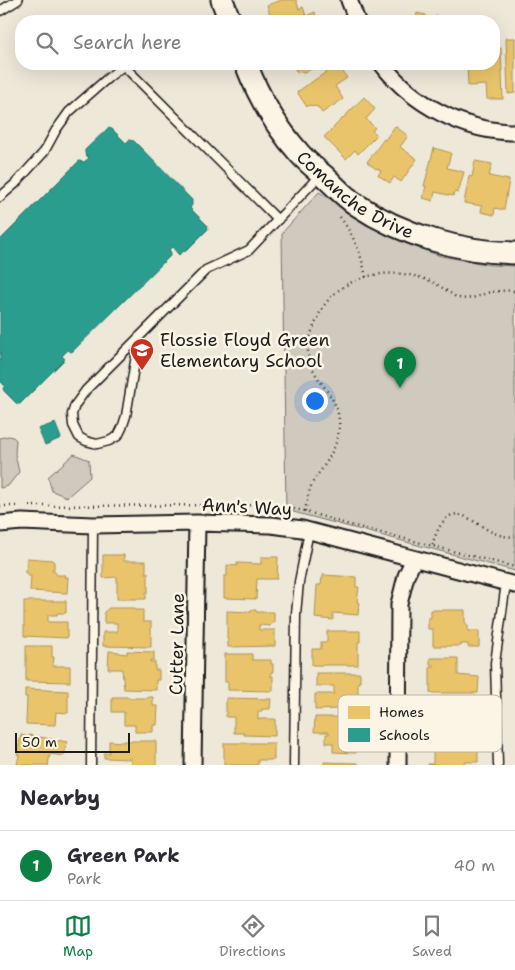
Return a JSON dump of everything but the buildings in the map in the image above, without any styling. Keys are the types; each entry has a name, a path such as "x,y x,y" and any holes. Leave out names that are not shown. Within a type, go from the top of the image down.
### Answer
{"street":[{"path":"222,0 228,15"},
{"path":"349,0 355,15"},
{"name":"Comanche Drive","path":"248,70 254,86 274,122 301,155 355,204 371,214 435,241 476,249 515,253"},
{"path":"388,70 412,94 448,116 489,130 515,132"},
{"name":"Ann's Way","path":"0,524 22,522 93,525 197,523 271,525 309,531 510,584"},
{"name":"Cutter Lane","path":"193,765 197,523"},
{"path":"398,695 399,604 406,576 414,559"},
{"path":"398,752 398,765"}],"lane":[{"path":"0,11 18,0"},
{"path":"0,196 8,191 44,152 69,112 118,70"},
{"path":"130,70 278,220"},
{"path":"139,337 126,416 118,436 97,444 86,441 79,437 73,425 72,414 75,405 86,390 139,337 206,270 250,250 321,173"},
{"path":"91,765 93,525"},
{"path":"294,765 296,614 299,582 309,531"},
{"path":"496,695 495,663 510,584"},
{"path":"498,752 498,765"}],"path":[{"path":"343,221 356,242 366,276"},
{"path":"305,511 310,488 335,446 339,428 336,404 316,374 308,352 308,344 319,315 337,290 366,276 396,272 430,281 456,297 465,299 496,291 515,291"},
{"path":"432,545 439,526 446,518 454,514 469,518 498,535 504,537 515,536"}],"shaded area":[{"path":"319,192 359,220 415,247 441,256 491,265 515,266 515,571 286,510 282,233"},
{"path":"9,436 16,440 15,454 19,472 8,486 0,488 0,438"},
{"path":"74,454 89,460 90,477 67,497 52,491 48,477"}],"place":[{"name":"Flossie Floyd Green Elementary School","path":"142,371"},
{"name":"Green Park","path":"400,388"}]}
